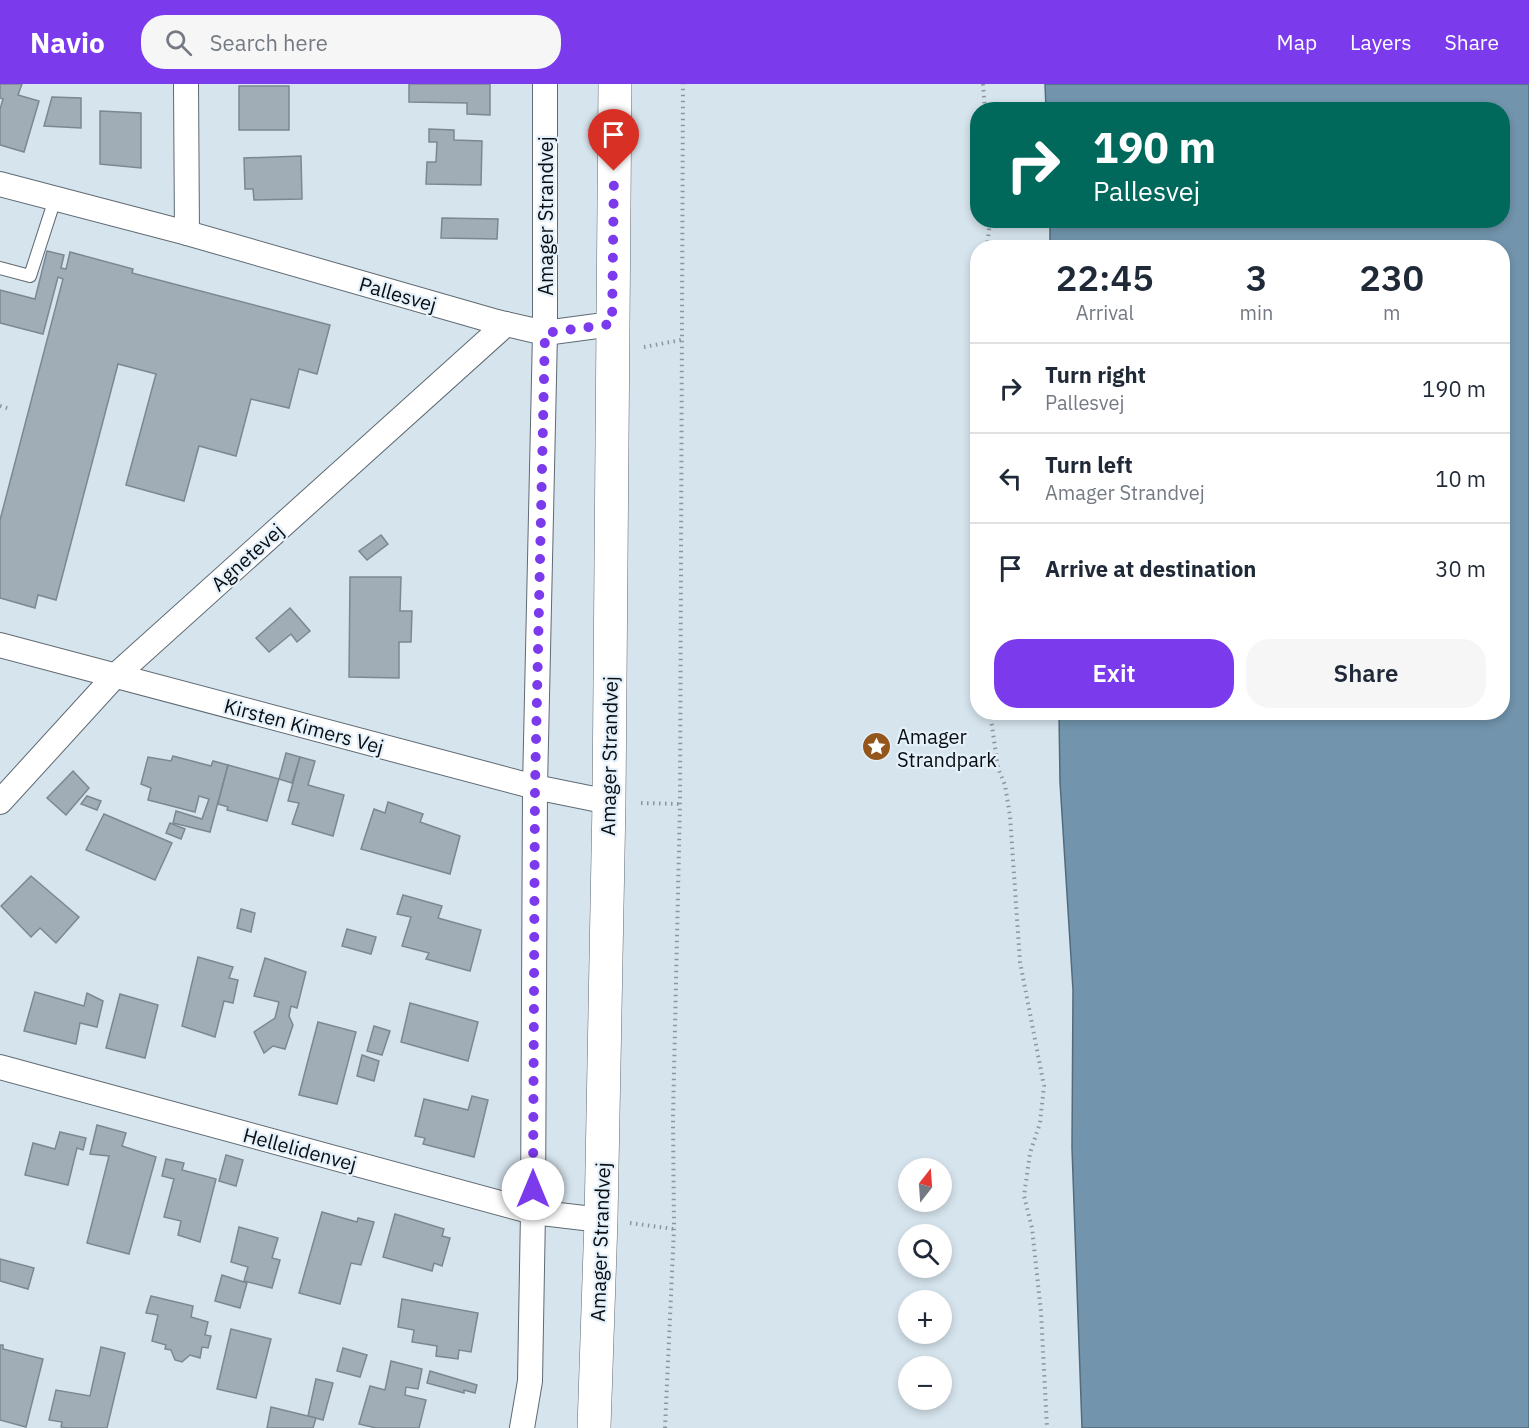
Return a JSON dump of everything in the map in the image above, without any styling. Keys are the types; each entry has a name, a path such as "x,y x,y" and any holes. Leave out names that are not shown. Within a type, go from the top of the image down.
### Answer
{"street":[{"path":"186,84 187,233"},
{"name":"Amager Strandvej","path":"522,1428 530,1381 533,1212 535,787 545,333 545,84"},
{"name":"Amager Strandvej","path":"594,1428 601,1220 609,802 615,84"},
{"name":"Pallesvej","path":"0,184 187,233 506,324 545,333 612,324"},
{"name":"Agnetevej","path":"0,802 114,676 506,324"},
{"name":"Kirsten Kimers Vej","path":"0,645 535,787 609,802"},
{"name":"Hellelidenvej","path":"0,1067 533,1212 601,1220"}],"lane":[{"path":"0,268 30,276 55,199"}],"path":[{"path":"664,1428 674,1228 673,1117 680,804 683,84"},
{"path":"983,84 984,102"},
{"path":"0,406 10,409"},
{"path":"991,720 998,768 1005,785 1011,816 1020,962 1044,1086 1040,1123 1030,1153 1024,1196 1032,1228 1041,1312 1047,1428"},
{"path":"609,802 680,804"},
{"path":"601,1220 674,1228"}],"water":[{"path":"1045,84 1529,84 1529,1428 1082,1428 1072,1148 1073,990 1060,782 1059,720 1510,720 1510,240 1050,240 1050,228 1510,228 1510,102 1046,102"}],"building":[{"path":"0,84 22,84 18,95 39,101 24,152 0,145 0,109 3,99 0,98"},
{"path":"409,84 490,84 490,115 467,114 467,103 409,102"},
{"path":"239,86 289,86 289,130 239,130"},
{"path":"52,97 81,98 81,128 44,126"},
{"path":"100,111 141,113 141,168 100,164"},
{"path":"429,129 454,130 454,140 482,141 481,185 426,184 427,162 436,162 437,142 429,142"},
{"path":"301,156 302,199 254,200 253,189 245,189 244,158"},
{"path":"442,218 498,219 497,239 441,238"},
{"path":"47,251 64,255 61,268 66,269 70,252 133,269 132,273 330,325 317,374 299,369 289,408 251,399 236,456 199,446 184,501 126,485 156,374 118,364 56,600 38,595 35,608 0,598 0,520 63,279 58,277 43,334 0,323 0,290 35,299"},
{"path":"381,535 388,544 367,560 359,551"},
{"path":"350,577 401,577 400,611 412,611 411,642 399,642 399,678 349,677"},
{"path":"290,608 310,631 297,642 291,634 269,652 256,638"},
{"path":"286,753 300,757 292,783 279,779"},
{"path":"173,756 211,766 213,761 228,765 210,832 173,823 176,811 202,819 209,799 199,796 195,812 148,800 151,788 141,784 148,757 171,761"},
{"path":"300,757 315,761 308,785 344,795 333,836 292,824 299,803 288,801"},
{"path":"228,765 279,779 267,821 227,810 228,807 218,804"},
{"path":"73,771 89,788 66,815 47,798"},
{"path":"87,796 101,801 97,810 81,804"},
{"path":"388,802 423,814 420,822 460,836 450,874 361,849 374,809 385,813"},
{"path":"104,814 172,843 155,880 86,850"},
{"path":"170,823 185,829 181,839 166,833"},
{"path":"31,876 79,917 56,943 40,928 31,937 1,906"},
{"path":"403,895 442,906 438,918 481,930 470,971 426,959 429,953 402,946 411,917 397,914"},
{"path":"241,909 255,913 251,932 237,928"},
{"path":"347,929 376,937 371,954 342,946"},
{"path":"198,957 233,967 229,978 238,980 233,1003 224,1001 215,1037 182,1026"},
{"path":"265,958 306,972 297,1008 291,1006 289,1016 293,1025 285,1049 273,1046 264,1053 254,1032 275,1018 279,1002 254,996"},
{"path":"35,992 84,1006 87,993 103,1001 97,1027 80,1023 76,1044 24,1031"},
{"path":"120,994 158,1005 145,1058 106,1048"},
{"path":"410,1003 478,1022 468,1061 401,1042"},
{"path":"318,1022 356,1032 337,1104 299,1095"},
{"path":"374,1026 390,1031 382,1055 367,1051"},
{"path":"362,1055 379,1061 374,1081 357,1076"},
{"path":"472,1096 488,1100 474,1157 423,1144 425,1138 415,1136 424,1099 468,1110"},
{"path":"97,1125 126,1133 122,1146 156,1157 129,1254 87,1243 109,1156 90,1154"},
{"path":"60,1132 86,1138 83,1150 77,1148 68,1185 25,1175 33,1143 55,1149"},
{"path":"226,1155 243,1160 236,1186 219,1181"},
{"path":"166,1159 184,1163 182,1170 216,1179 200,1242 178,1235 181,1221 164,1217 174,1179 162,1176"},
{"path":"322,1212 357,1222 358,1218 374,1222 361,1265 351,1263 340,1304 299,1293"},
{"path":"395,1214 444,1229 442,1236 450,1238 442,1266 434,1263 432,1271 383,1257"},
{"path":"239,1227 278,1238 272,1258 280,1260 272,1288 244,1281 248,1267 231,1262"},
{"path":"0,1259 34,1268 28,1289 0,1281"},
{"path":"222,1275 247,1283 240,1308 215,1301"},
{"path":"151,1296 193,1306 191,1317 208,1322 205,1335 211,1336 208,1348 202,1347 200,1358 190,1355 182,1362 175,1360 171,1350 165,1349 166,1345 152,1341 158,1315 146,1313"},
{"path":"402,1299 478,1313 471,1352 459,1350 458,1359 436,1356 437,1346 412,1342 414,1330 398,1327"},
{"path":"231,1329 271,1339 256,1398 217,1389"},
{"path":"0,1345 3,1345 3,1349 43,1359 26,1427 0,1420"},
{"path":"101,1347 125,1353 107,1428 67,1428 61,1427 62,1422 49,1420 56,1390 90,1396"},
{"path":"343,1348 367,1355 360,1377 337,1371"},
{"path":"391,1361 422,1369 418,1389 406,1387 405,1395 426,1400 419,1428 376,1428 359,1424 370,1386 385,1390"},
{"path":"430,1371 477,1385 475,1393 464,1390 464,1393 427,1383"},
{"path":"316,1379 333,1383 323,1420 308,1416"},
{"path":"271,1407 316,1418 313,1428 267,1428"}],"place":[{"name":"Amager Strandpark","path":"876,747"}],"route":[{"path":"533,1189 535,787 545,333 612,324 614,171"}]}
